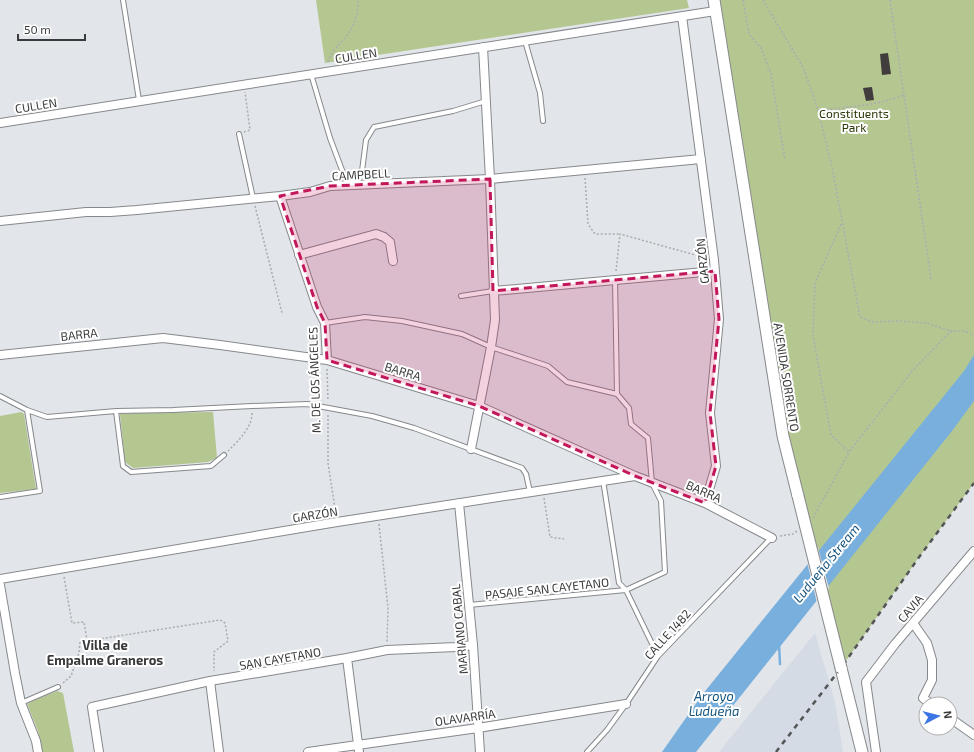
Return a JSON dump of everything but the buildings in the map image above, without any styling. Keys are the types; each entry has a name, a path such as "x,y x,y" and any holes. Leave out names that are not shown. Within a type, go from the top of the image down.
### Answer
{"main road":[{"name":"AVENIDA SORRENTO","path":"714,6 783,436 862,752"}],"street":[{"name":"CULLEN","path":"0,122 682,16 714,6"},
{"name":"GARZÓN","path":"682,16 714,260 719,319 710,413 716,466 705,503"},
{"path":"470,449 491,347 495,320 483,47"},
{"name":"CAMPBELL","path":"0,221 86,212 137,210 253,199 310,192 330,186 490,179 701,159"},
{"name":"M. DE LOS ÁNGELES","path":"280,196 317,307 325,323 326,360"},
{"path":"299,255 376,234 384,237 390,242 393,261"},
{"path":"494,291 715,271"},
{"name":"BARRA","path":"0,355 163,338 326,360 479,406 635,476 705,503 772,538"},
{"name":"GARZÓN","path":"0,579 337,522 635,476"},
{"name":"MARIANO CABAL","path":"459,503 473,645 480,752"},
{"name":"CAVIA","path":"876,752 866,682 895,644 974,551"},
{"path":"964,562 974,562"},
{"path":"0,585 14,673 21,703 36,741 38,752"},
{"path":"913,623 927,643 932,660 932,680 924,696"},
{"name":"SAN CAYETANO","path":"99,752 92,707 210,681 387,650 473,645"},
{"path":"347,658 359,748"},
{"path":"210,681 219,752"},
{"name":"OLAVARRÍA","path":"308,752 359,748 626,704"},
{"path":"958,724 974,735"}],"lane":[{"path":"123,0 139,100"},
{"path":"525,41 540,93 543,122"},
{"path":"311,74 330,138 348,186 362,171 366,140 374,127 453,111 486,101"},
{"path":"239,134 253,199"},
{"path":"615,279 617,394"},
{"path":"461,296 494,291"},
{"path":"325,323 365,317 402,321 462,334 491,347 548,366 567,382 617,394 629,408 631,424 648,438 652,483 661,501 665,572 626,590"},
{"path":"0,396 27,410 47,417 116,411 307,404 372,416 414,428 522,468 526,474 530,492"},
{"path":"0,497 40,491 27,410"},
{"path":"116,411 123,466 131,472 211,466 224,455"},
{"name":"PASAJE SAN CAYETANO","path":"603,480 619,583 626,590 658,656"},
{"name":"CALLE 1482","path":"587,752 607,730 658,656 772,538"},
{"name":"PASAJE SAN CAYETANO","path":"469,605 626,590"},
{"path":"21,703 58,687"}],"path":[{"path":"324,72 332,52 349,33 359,8 358,0"},
{"path":"743,0 749,34 761,48 770,74 785,160"},
{"path":"763,0 804,69 818,110 832,167 860,317 873,322 898,320 926,323 951,331 965,331 974,336"},
{"path":"890,0 931,279"},
{"path":"239,134 250,130 244,84"},
{"path":"818,110 887,102 904,95"},
{"path":"584,171 588,224 595,234 620,234 714,260"},
{"path":"253,199 282,313"},
{"path":"842,223 815,284 813,336 831,435 849,452"},
{"path":"615,279 620,234"},
{"path":"809,521 815,517 849,452 912,371 951,331"},
{"name":"M. DE LOS ÁNGELES","path":"326,360 328,463 337,522"},
{"path":"224,455 241,438 252,418 252,406"},
{"path":"543,490 550,536 564,539"},
{"path":"378,516 388,608 387,650"},
{"path":"772,538 793,534 798,530"},
{"path":"62,569 72,623 84,622 87,641"},
{"path":"58,687 71,676 79,653 80,642 220,620 225,623 228,642 214,652 214,672 210,681"}],"highlighted area":[{"path":"490,179 493,291 715,271 719,319 710,413 716,466 705,503 635,476 479,406 327,360 325,323 317,307 280,196 330,186"}],"shaded area":[{"path":"815,633 835,702 843,752 719,752"}],"green space":[{"path":"316,0 687,0 689,8 325,63"},
{"name":"Constituents Park","path":"714,0 974,0 974,483 917,560 841,668 783,436"},
{"path":"21,412 24,414 36,489 0,493 0,416"},
{"path":"213,412 217,458 208,462 133,468 125,462 120,414"},
{"path":"57,691 63,693 74,752 42,752 38,731 27,704"}],"water":[{"name":"Arroyo Ludueña","path":"974,355 974,401 952,431 696,752 662,752 702,695 964,371"}],"pier":[{"path":"818,548 829,588 817,603 807,562"}],"waterway":[{"path":"779,645 780,664"}],"railway":[{"path":"776,752 841,668 917,560 974,483"}],"district":[{"name":"Villa de Empalme Graneros","path":"105,652"}],"water label":[{"name":"Ludueña Stream","path":"826,563"}]}
